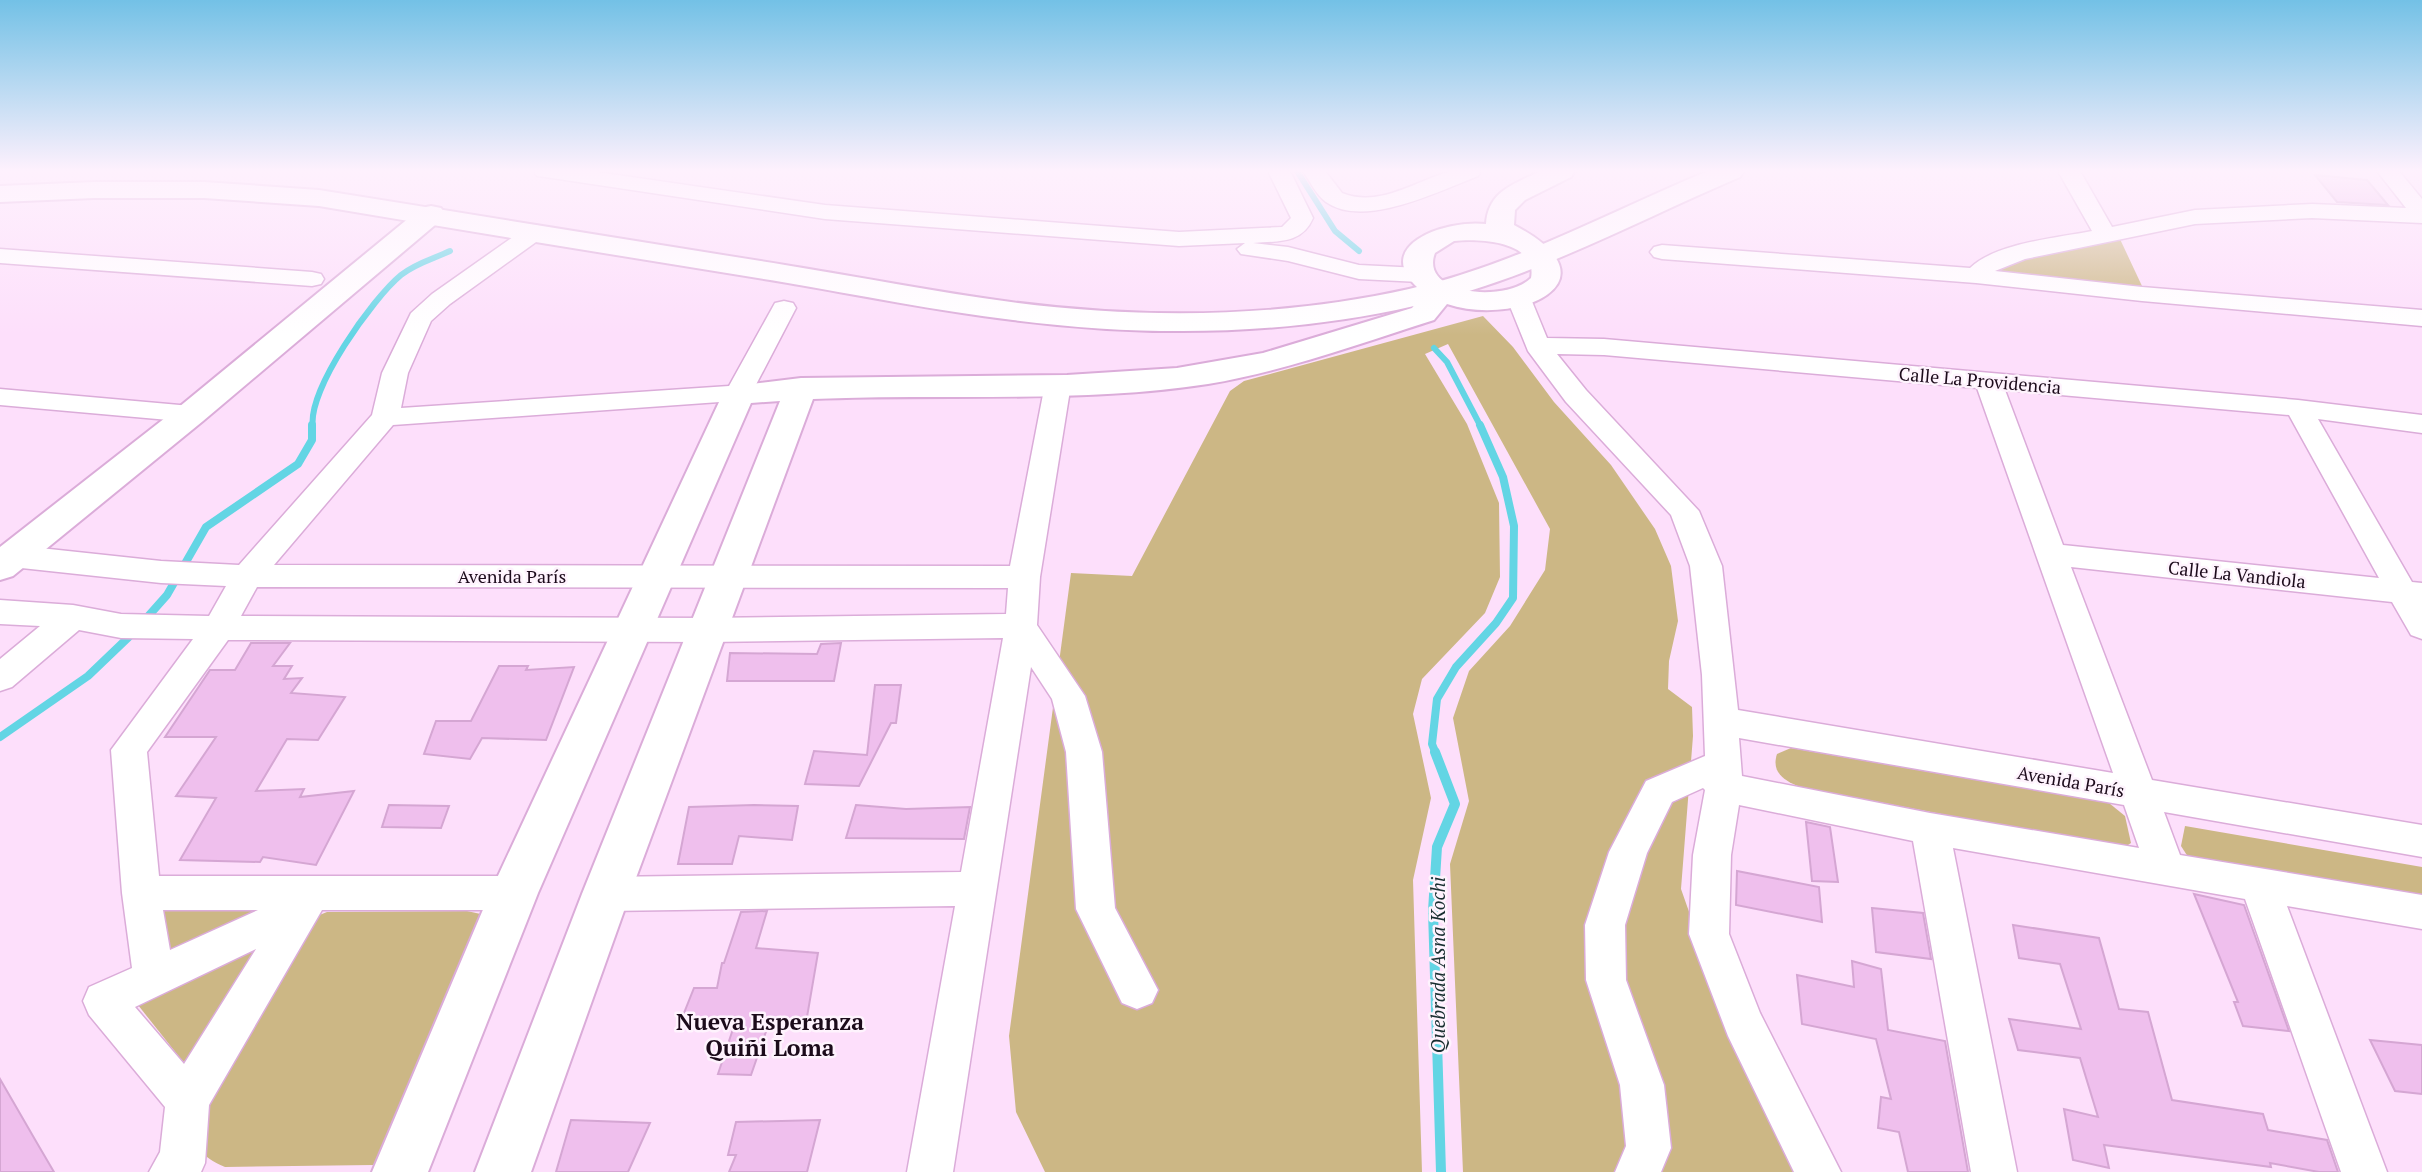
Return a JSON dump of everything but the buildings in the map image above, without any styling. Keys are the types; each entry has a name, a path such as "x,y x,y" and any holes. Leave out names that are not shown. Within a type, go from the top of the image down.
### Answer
{"main road":[{"path":"4,559 191,414 417,226"},
{"path":"499,226 912,296 1071,318 1174,324 1262,322 1352,310 1591,226"},
{"path":"600,226 974,286 1086,300 1181,305 1249,304 1431,283"},
{"path":"1500,226 1500,229 1531,249 1548,268 1546,279 1536,291 1519,299 1484,303 1463,300 1431,283 1417,262 1420,252 1429,243 1443,236 1480,232 1531,249 1577,226"},
{"path":"400,1172 514,893 738,394 801,388 1058,384 1178,378 1235,369 1423,314 1431,283"},
{"path":"503,1172 606,894 801,388"}],"street":[{"path":"1005,226 1179,239 1288,254 1359,272 1431,283"},
{"path":"1179,239 1287,233 1299,226"},
{"path":"2100,226 2105,234"},
{"path":"1976,276 1988,264 2019,253 2149,226"},
{"path":"154,977 141,892 129,750 146,723 219,628 247,576 385,417 395,373 421,318 441,299 536,232"},
{"path":"1662,252 1976,276 2141,294 2422,318"},
{"path":"0,271 11,256 312,279"},
{"path":"1519,299 1536,346 1576,396 1684,511 1706,566 1719,675 1724,787 1712,855 1709,934 1743,1022 1818,1172"},
{"path":"385,417 738,394 784,308"},
{"name":"Calle La Providencia","path":"1536,346 1604,347 2298,408 2422,424"},
{"path":"1988,382 2166,869"},
{"path":"930,1172 1021,626 1024,577 1058,384"},
{"path":"0,397 191,414"},
{"path":"2298,408 2412,593 2422,627"},
{"name":"Calle La Vandiola","path":"2051,554 2412,593"},
{"name":"Avenida París","path":"4,559 247,576 1024,577"},
{"path":"0,612 72,617 121,625 219,628 707,631 1021,626"},
{"path":"0,678 72,617"},
{"path":"1021,626 1068,696 1084,752 1096,909 1136,990"},
{"name":"Avenida París","path":"1720,721 2422,841"},
{"path":"1638,1172 1649,1148 1642,1085 1606,980 1605,925 1628,852 1658,792 1709,769 1724,787 1930,829 2422,912"},
{"path":"1930,829 1994,1172"},
{"path":"2260,886 2364,1172"},
{"path":"606,894 977,889"},
{"path":"141,892 514,893"},
{"path":"187,1100 104,1000 273,922 312,894"},
{"path":"182,1169 187,1100 312,894"}],"shaded area":[{"path":"2119,237 2142,286 2000,273 2001,265"},
{"path":"1483,316 1513,347 1554,402 1611,465 1655,529 1671,566 1678,621 1669,661 1668,689 1692,707 1693,736 1681,889 1737,1048 1801,1172 1463,1172 1450,864 1469,801 1453,718 1469,671 1510,626 1545,570 1550,529 1448,344 1425,354 1467,424 1499,503 1500,577 1485,613 1422,679 1413,714 1431,798 1413,880 1422,1172 1045,1172 1016,1112 1009,1036 1071,573 1132,576 1230,391 1244,381"},
{"path":"1791,748 2109,803 2125,816 2131,843 2125,847 2114,847 1800,787 1784,779 1777,771 1777,754"},
{"path":"2185,826 2422,867 2422,906 2192,863 2181,846"},
{"path":"277,904 168,954 158,907"},
{"path":"467,911 485,915 385,1160 373,1165 225,1167 202,1152 197,1140 197,1112 317,916 327,912"},
{"path":"246,947 261,948 190,1062 184,1063 138,1005"}],"waterway":[{"name":"Quebrada Asna Kochi","path":"1332,226 1359,251"},
{"path":"313,427 320,391 359,323 401,275 450,251"},
{"name":"Quebrada Asna Kochi","path":"1434,348 1447,362 1480,426"},
{"path":"143,622 167,595 206,527 298,464 312,440 312,425"},
{"name":"Quebrada Asna Kochi","path":"1436,754 1432,744 1437,699 1456,667 1496,623 1513,598 1514,526 1503,477 1480,426"},
{"path":"0,737 88,676 135,631"},
{"name":"Quebrada Asna Kochi","path":"1435,752 1455,804 1437,847 1433,911 1441,1172"}],"district":[{"name":"Nueva Esperanza Quiñi Loma","path":"770,1034"}]}
